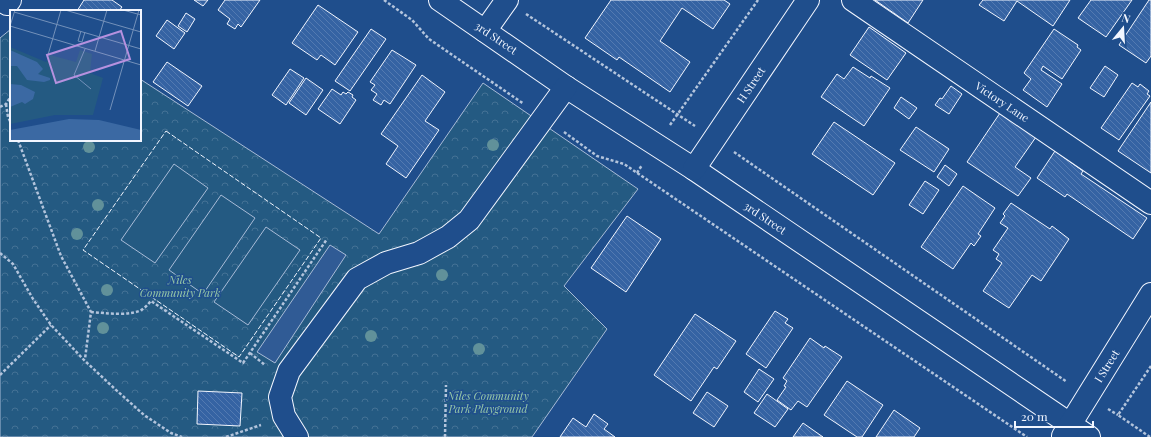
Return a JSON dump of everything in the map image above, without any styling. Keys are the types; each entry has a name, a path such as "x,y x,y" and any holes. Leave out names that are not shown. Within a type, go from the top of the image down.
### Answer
{"street":[{"name":"3rd Street","path":"440,0 566,87 694,169 1066,431 1089,437"},
{"path":"485,31 507,0"},
{"name":"H Street","path":"694,169 808,0"},
{"name":"Victory Lane","path":"853,0 1151,203"},
{"path":"297,437 284,416 280,397 289,371 357,279 386,263 419,253 448,237 469,220 566,87"},
{"name":"I Street","path":"1066,431 1151,294"}],"path":[{"path":"384,0 412,20 429,40 597,156 624,164 1027,437"},
{"path":"507,0 714,139 1150,437"},
{"path":"637,173 758,0"},
{"path":"0,107 6,104 10,98"},
{"path":"6,104 10,121"},
{"path":"18,141 61,256 91,312 84,360"},
{"path":"91,312 112,314 134,313 144,309 151,301 243,363 327,240"},
{"path":"0,254 13,264 50,325 84,360 144,415 171,433 182,437"},
{"path":"0,375 50,325"},
{"path":"1118,415 1151,366"},
{"path":"445,437 446,385"},
{"path":"226,437 284,416"}],"green space":[{"name":"Niles Community Park","path":"10,30 10,141 141,141 141,80 379,234 483,83 638,189 564,286 607,329 532,437 0,437 0,38"},
{"path":"174,164 208,188 155,263 121,240"},
{"path":"221,195 255,218 203,294 169,270"},
{"path":"266,227 300,250 248,325 214,302"}],"shaded area":[{"path":"330,245 346,255 275,363 257,352"}],"building":[{"path":"84,0 112,0 122,7 120,10 78,10"},
{"path":"194,0 208,0 203,6"},
{"path":"225,0 260,0 241,27 238,24 235,29 227,24 230,19 218,10"},
{"path":"611,0 724,0 730,4 713,29 682,8 660,41 690,62 670,92 619,57 617,60 585,38"},
{"path":"875,0 923,0 908,23"},
{"path":"983,0 1070,0 1053,26 1017,1 1004,21 979,5"},
{"path":"1091,0 1132,0 1106,37 1078,18"},
{"path":"1149,0 1151,0 1151,56 1146,63 1119,45"},
{"path":"318,5 358,32 335,65 321,55 317,60 292,43"},
{"path":"186,13 195,19 187,32 178,26"},
{"path":"167,20 185,33 174,49 156,36"},
{"path":"869,27 906,53 887,80 850,55"},
{"path":"371,29 386,39 350,91 335,81"},
{"path":"1054,29 1078,45 1077,47 1081,50 1062,79 1043,66 1041,70 1062,84 1047,107 1023,90 1031,79 1024,73"},
{"path":"392,50 416,65 390,104 384,100 381,105 373,100 377,94 371,90 375,85 370,82"},
{"path":"167,62 202,86 188,106 153,82"},
{"path":"1105,66 1118,75 1104,97 1090,88"},
{"path":"853,67 890,88 864,126 821,97 837,74 844,79"},
{"path":"290,69 304,78 286,105 272,95"},
{"path":"422,75 445,92 425,121 439,130 406,178 386,164 398,146 381,134"},
{"path":"306,78 323,90 306,115 289,103"},
{"path":"1132,83 1138,87 1140,84 1149,91 1147,94 1150,96 1119,140 1101,128"},
{"path":"951,86 962,94 949,114 935,105 940,98 942,99"},
{"path":"332,89 341,95 343,92 346,94 348,92 353,95 352,97 356,100 340,124 318,109"},
{"path":"901,97 917,108 909,119 894,108"},
{"path":"1151,102 1151,173 1118,151"},
{"path":"1000,113 1036,137 1015,167 1031,178 1018,196 967,162"},
{"path":"834,122 895,163 873,195 812,154"},
{"path":"916,127 949,149 934,172 900,150"},
{"path":"1055,151 1083,171 1081,174 1147,218 1133,239 1067,194 1065,197 1037,178"},
{"path":"945,165 957,174 949,186 937,177"},
{"path":"925,181 939,190 923,214 909,205"},
{"path":"963,186 995,208 978,234 981,236 974,246 971,243 953,269 921,247"},
{"path":"1011,203 1050,229 1052,226 1069,239 1041,281 1032,275 1009,308 983,291 1002,263 996,259 999,254 993,250 1008,228 1000,223 1005,216 1003,214"},
{"path":"627,216 661,239 626,292 591,268"},
{"path":"775,311 788,319 785,323 793,328 766,368 746,354"},
{"path":"695,314 736,341 717,369 714,367 691,401 654,375"},
{"path":"810,338 824,348 825,346 842,357 807,407 798,401 791,410 777,400 786,387 784,386 787,381 783,378"},
{"path":"759,369 774,379 758,402 744,392"},
{"path":"847,381 883,405 862,437 857,437 824,415"},
{"path":"198,391 242,393 240,426 197,424"},
{"path":"707,392 728,406 714,427 693,413"},
{"path":"767,394 788,409 775,427 754,413"},
{"path":"894,410 920,428 914,437 876,437"},
{"path":"594,414 608,424 604,429 615,437 560,437 573,418 586,427"},
{"path":"803,423 823,437 793,437"}],"fence":[{"path":"166,131 321,238 239,357 83,250 166,131"}],"park label":[{"name":"Niles Community Park Playground","path":"488,402"}]}
